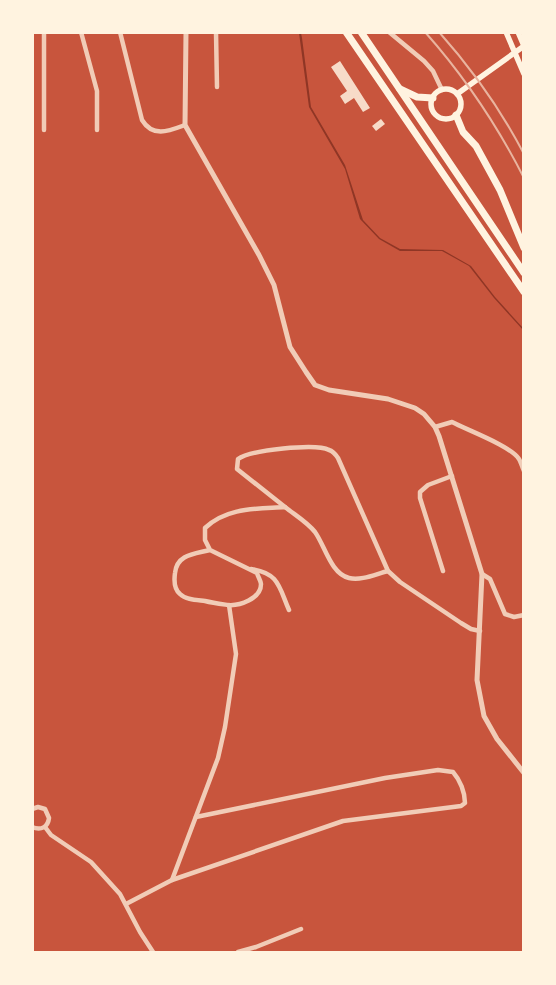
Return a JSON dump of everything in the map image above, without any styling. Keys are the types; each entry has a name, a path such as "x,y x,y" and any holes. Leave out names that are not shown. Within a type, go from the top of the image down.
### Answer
{"highway":[{"path":"346,32 524,292"},
{"path":"361,32 524,273"},
{"path":"398,88 417,97 433,98"},
{"path":"456,115 463,132 476,146 500,190 524,248"}],"main road":[{"path":"506,32 524,74"},
{"path":"457,94 524,46 518,32"},
{"path":"442,90 450,90 457,94 460,107 456,115 446,118 437,116 432,107 433,98 442,90"}],"street":[{"path":"44,32 44,130"},
{"path":"80,32 97,91 97,130"},
{"path":"120,32 144,124 149,129 158,133 185,125"},
{"path":"186,32 185,125 274,285 290,347 315,385 329,390 388,399 415,408 424,414 435,427 482,574 477,680 484,716 497,739 524,773"},
{"path":"216,32 217,87"},
{"path":"389,32 424,61 433,71 442,90"},
{"path":"435,427 452,422 488,439 514,453 524,470"},
{"path":"388,571 358,579 348,578 340,573 334,566 316,533 307,523 237,469 238,459 251,453 265,450 313,447 330,450 338,458 388,571 400,582 453,618 471,629 480,631"},
{"path":"443,571 420,498 420,492 428,485 452,476"},
{"path":"210,550 206,540 206,528 214,519 235,511 285,507"},
{"path":"210,550 247,568 257,574 261,584 260,590 254,597 240,604 229,605 189,599 181,596 176,590 175,568 180,560 187,555 210,550"},
{"path":"247,568 263,571 274,577 289,610"},
{"path":"482,574 490,578 505,614 514,617 523,616"},
{"path":"172,880 218,758 225,727 236,654 229,605"},
{"path":"126,904 172,880 344,821 461,806 465,803 465,796 454,772 438,770 385,778 196,818"},
{"path":"32,809 41,808 47,811 50,818 45,827 40,829 32,827"},
{"path":"45,827 51,835 92,862 120,894 153,952"},
{"path":"238,952 301,929"}],"shaded area":[{"path":"299,33 301,33 302,38 311,107 345,165 363,220 380,238 400,249 443,250 471,266 523,330 494,298 469,266 442,251 400,251 379,239 360,219 345,169 309,107"}],"building":[{"path":"340,61 370,108 363,112 354,98 345,104 340,96 347,91 331,67"},
{"path":"381,119 385,124 376,131 372,126"}],"railway":[{"path":"425,32 454,66 479,102 503,139 524,178"},
{"path":"439,32 485,90 524,154"}]}
